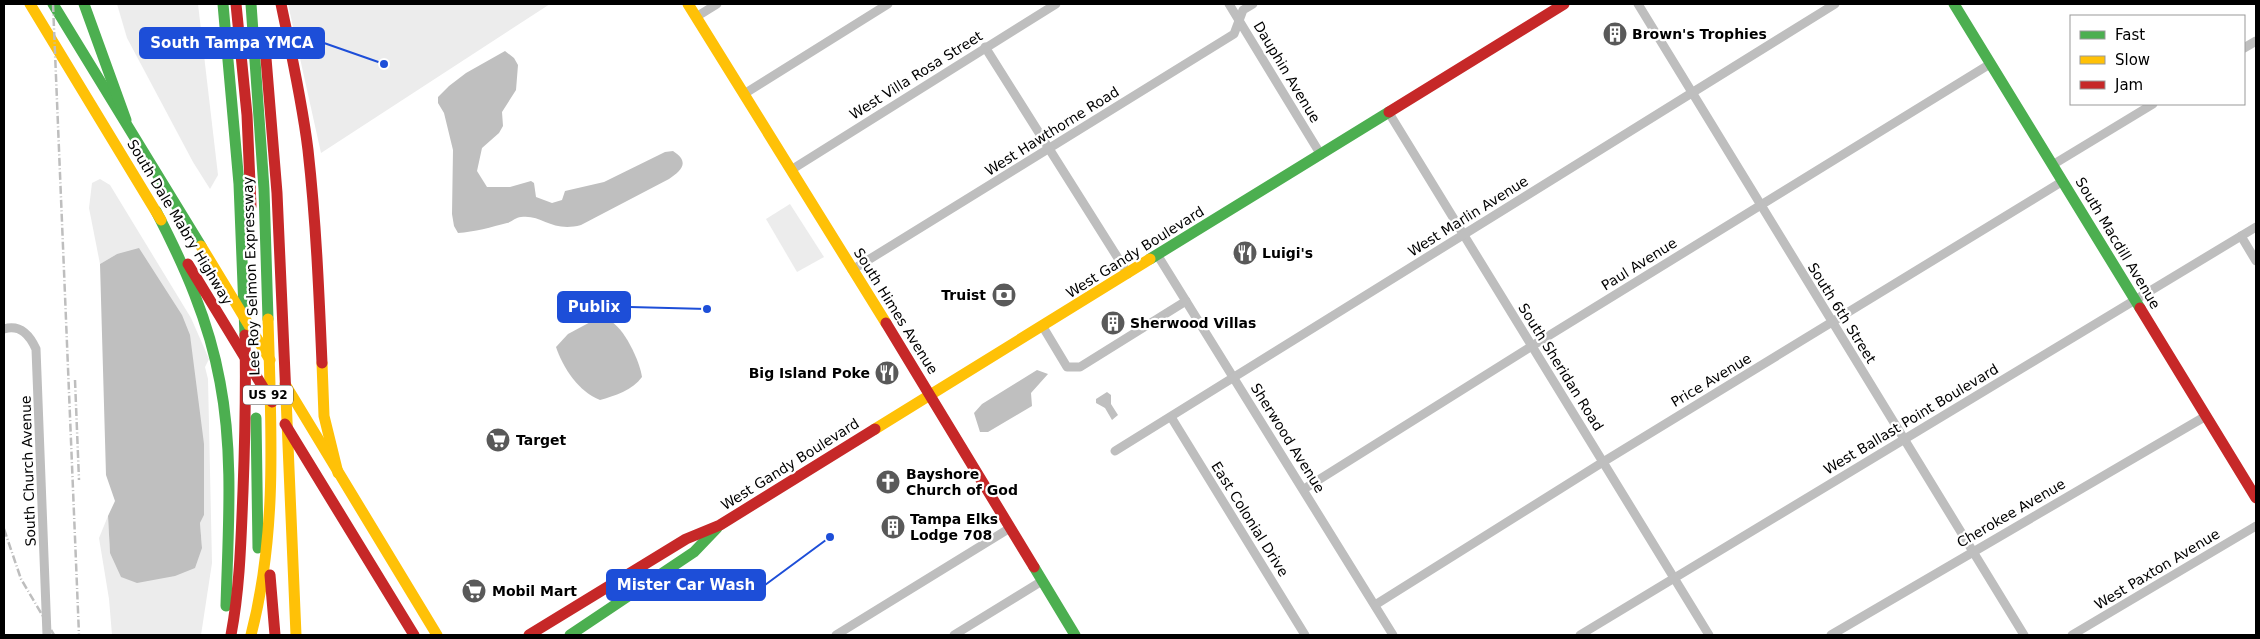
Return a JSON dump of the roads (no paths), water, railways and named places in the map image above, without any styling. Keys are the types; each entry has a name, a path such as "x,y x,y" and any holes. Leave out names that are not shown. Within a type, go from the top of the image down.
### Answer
{"main road":[{"name":"South Dale Mabry Highway","path":"30,4 414,635"},
{"name":"South Dale Mabry Highway","path":"53,4 126,120 437,635"},
{"path":"84,4 90,27 126,120"},
{"name":"Lee Roy Selmon Expressway","path":"223,4 232,87 244,259 247,416 237,592 231,635"},
{"path":"236,4 250,171 257,431 257,635"},
{"name":"Lee Roy Selmon Expressway","path":"251,4 264,189 272,491 264,575 251,635"},
{"path":"261,4 271,101 282,305 288,502 296,635"},
{"path":"281,4 298,85 308,150 317,258 324,416 338,473"},
{"name":"South Himes Avenue","path":"688,4 931,395 1075,635"},
{"name":"West Gandy Boulevard","path":"529,635 686,539 720,525 1389,113 1548,8 1564,4"},
{"name":"South Macdill Avenue","path":"1954,4 2054,164 2256,498"},
{"path":"156,211 196,295 216,364 226,422 227,520 224,635"},
{"path":"257,431 275,635"},
{"name":"West Gandy Boulevard","path":"570,635 694,552 720,525"}],"street":[{"path":"696,17 717,4"},
{"path":"744,94 888,4"},
{"name":"West Villa Rosa Street","path":"791,170 1056,4"},
{"name":"Dauphin Avenue","path":"1229,4 1321,155"},
{"name":"West Hawthorne Road","path":"852,270 1234,34 1243,10 1253,4"},
{"name":"South 6th Street","path":"1638,4 2024,635"},
{"name":"West Marlin Avenue","path":"1115,451 1834,4"},
{"path":"2245,47 2256,41"},
{"path":"986,47 1128,274"},
{"name":"Paul Avenue","path":"1304,489 1990,64"},
{"path":"2054,164 2151,105"},
{"name":"South Sheridan Road","path":"1389,113 1709,635"},
{"name":"Price Avenue","path":"1375,605 1603,462 2063,181"},
{"name":"West Ballast Point Boulevard","path":"1580,635 2256,227"},
{"path":"2241,236 2256,261"},
{"name":"Sherwood Avenue","path":"1158,256 1235,377 1393,635"},
{"path":"1043,326 1067,367 1080,367 1186,301"},
{"name":"South Church Avenue","path":"4,329 10,327 20,329 30,336 36,349 48,635"},
{"name":"Cherokee Avenue","path":"1831,635 2206,416"},
{"name":"East Colonial Drive","path":"1171,417 1305,635"},
{"name":"West Paxton Avenue","path":"2072,635 2256,526"},
{"path":"836,635 1010,528"},
{"path":"954,635 1042,581"}],"railway":[{"path":"53,4 79,635"},
{"path":"75,380 79,480"},
{"path":"4,529 21,579 54,635"}],"place":[{"name":"Brown's Trophies","path":"1615,34"},
{"name":"South Tampa YMCA","path":"384,64"},
{"name":"Luigi's","path":"1245,253"},
{"name":"Truist","path":"1004,295"},
{"name":"Publix","path":"707,309"},
{"name":"Sherwood Villas","path":"1113,323"},
{"name":"Big Island Poke","path":"887,373"},
{"name":"Target","path":"498,440"},
{"name":"Bayshore Church of God","path":"888,482"},
{"name":"Tampa Elks Lodge 708","path":"893,527"},
{"name":"Mister Car Wash","path":"830,537"},
{"name":"Mobil Mart","path":"474,591"}]}
